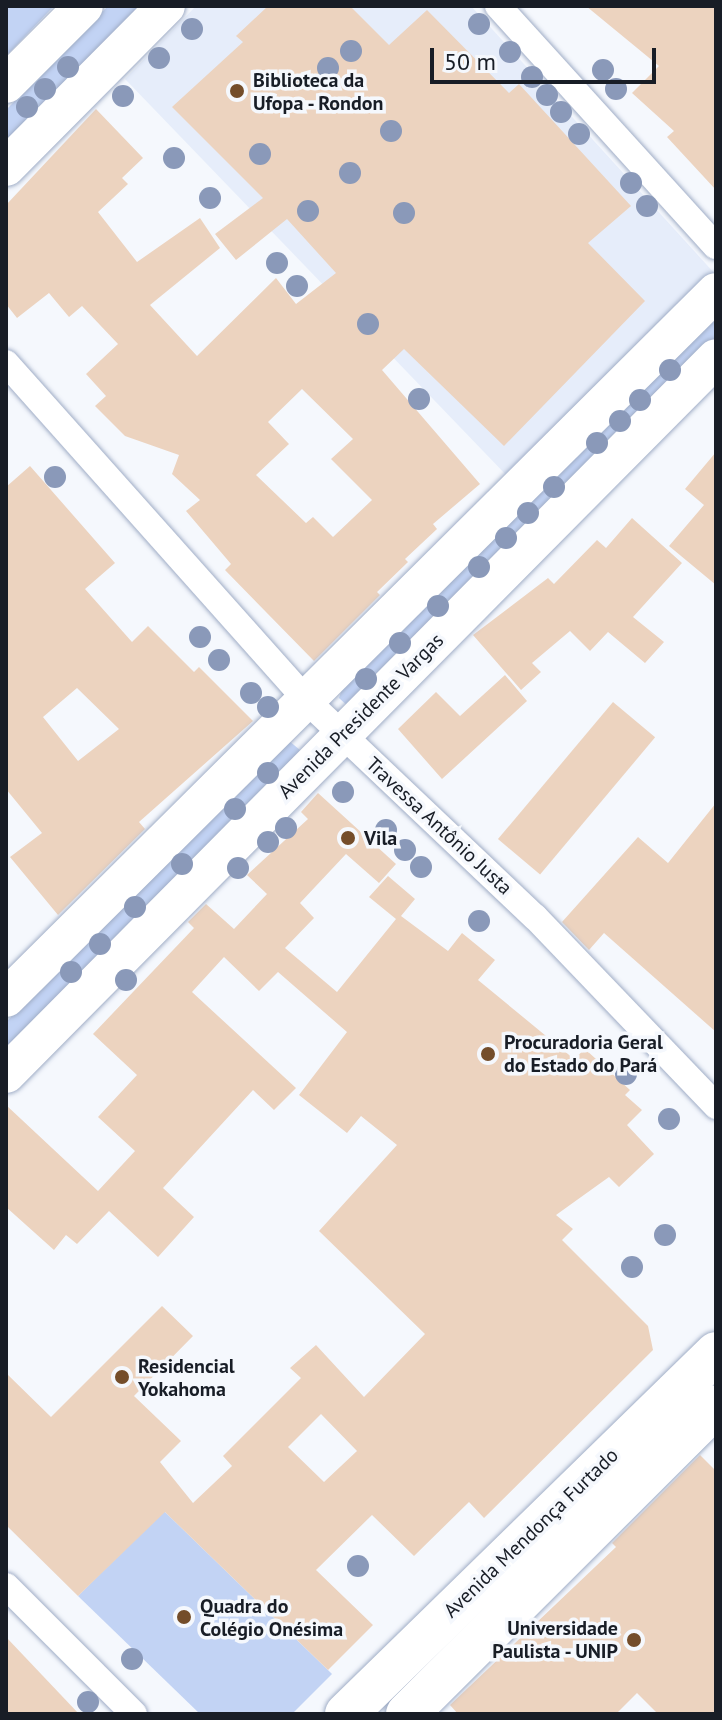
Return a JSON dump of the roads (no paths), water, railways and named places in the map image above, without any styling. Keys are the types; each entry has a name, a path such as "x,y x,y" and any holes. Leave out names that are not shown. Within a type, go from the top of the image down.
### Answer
{"main road":[{"name":"Avenida Mendonça Furtado","path":"346,1714 716,1353"},
{"name":"Avenida Mendonça Furtado","path":"407,1714 716,1406"}],"street":[{"path":"6,84 84,6"},
{"path":"6,167 166,6"},
{"path":"498,6 716,246"},
{"path":"6,998 716,292"},
{"name":"Avenida Presidente Vargas","path":"6,1074 716,358"},
{"name":"Travessa Antônio Justa","path":"6,363 306,700 535,917 716,1106"},
{"path":"6,1586 134,1714"}],"place":[{"name":"Biblioteca da Ufopa - Rondon","path":"237,91"},
{"name":"Vila","path":"348,838"},
{"name":"Procuradoria Geral do Estado do Pará","path":"488,1054"},
{"name":"Residencial Yokahoma","path":"122,1377"},
{"name":"Quadra do Colégio Onésima","path":"184,1617"},
{"name":"Universidade Paulista - UNIP","path":"634,1640"}]}
